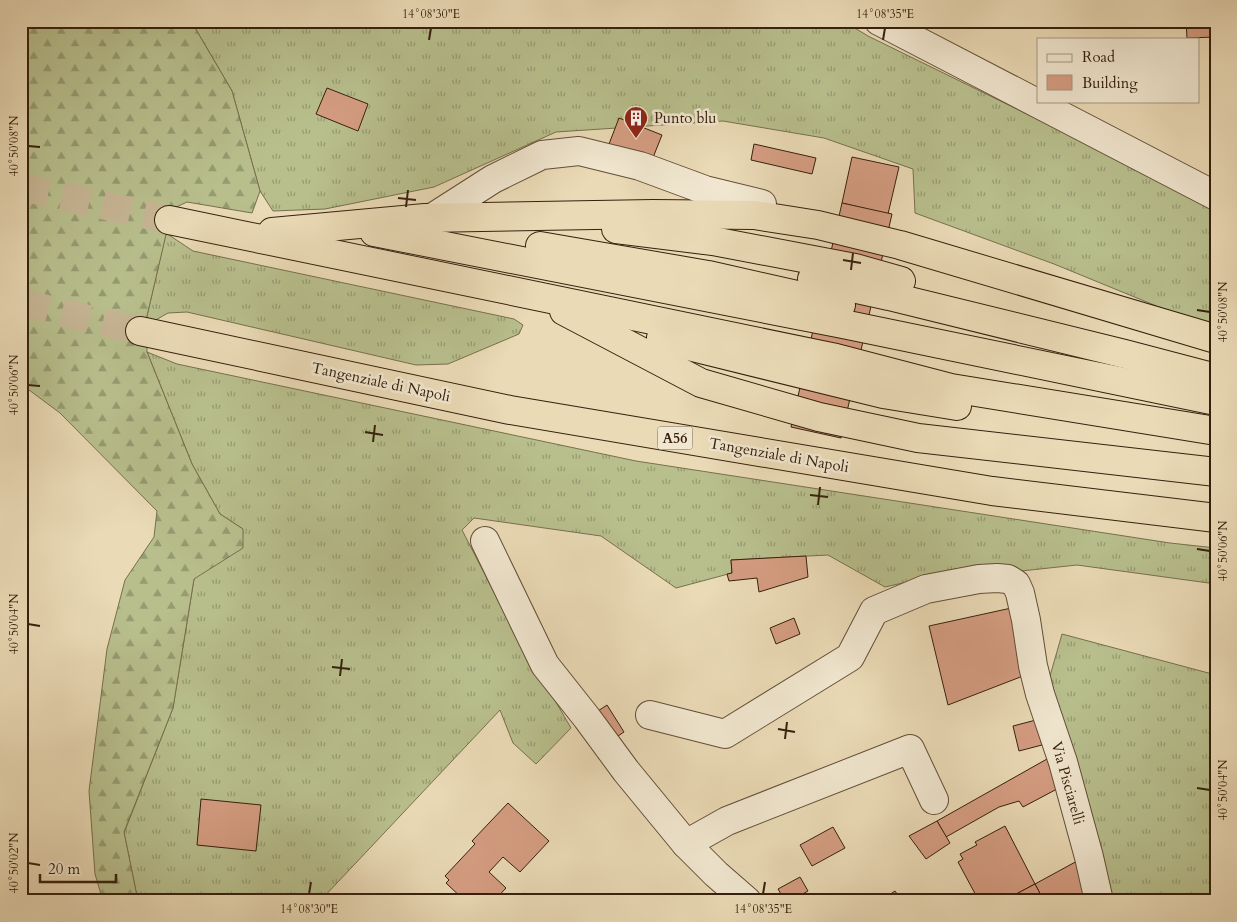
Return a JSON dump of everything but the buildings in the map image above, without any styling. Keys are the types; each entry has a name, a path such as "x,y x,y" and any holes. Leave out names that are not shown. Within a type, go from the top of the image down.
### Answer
{"highway":[{"path":"653,214 762,204 817,207 928,234 1070,281 1170,324"},
{"path":"244,235 443,218 653,214 754,215 818,226 900,245 1216,339"},
{"path":"587,215 720,227 808,241 859,252 1216,352"},
{"path":"514,217 713,241 855,268 1216,367"},
{"path":"443,218 726,262 851,287 1216,378"},
{"path":"169,220 836,358 951,388 1216,431"},
{"path":"393,221 708,275 1216,389"},
{"path":"344,226 843,324 1216,402"},
{"path":"297,230 712,313 839,341 972,374 1216,416"},
{"path":"540,298 701,383 819,417 918,438 1216,472"},
{"path":"540,298 676,343 883,394 1216,447"},
{"name":"Tangenziale di Napoli","path":"140,331 510,410 992,491 1216,518"},
{"path":"629,345 727,375 824,400 947,421 1216,462"}],"street":[{"path":"879,21 1216,196"},
{"path":"443,218 493,179 542,155 579,151 640,166 705,190 762,204"},
{"path":"485,541 545,665 626,771 686,844 747,901"},
{"name":"Via Pisciarelli","path":"650,715 725,734 850,656 874,611 926,589 979,579 1008,579 1016,584 1020,592 1040,694 1063,762 1099,901"},
{"path":"686,844 726,821 910,749 934,800"}],"green space":[{"path":"21,21 191,21 232,91 260,191 252,213 187,202 172,209 147,316 147,352 192,464 220,514 243,529 243,548 194,579 173,708 124,832 138,901 103,901 95,874 89,791 107,649 125,580 154,537 157,511 60,413 21,384"},
{"path":"191,21 843,21 868,36 1216,208 1216,327 1176,314 1054,264 915,213 913,169 824,138 723,121 556,132 434,187 325,209 273,211 260,191 232,91"},
{"path":"166,233 193,251 514,319 523,325 519,334 448,364 416,365 187,312 168,313 147,325 147,316"},
{"path":"147,352 177,364 636,461 1170,543 1216,548 1216,584 1077,565 1012,572 982,565 885,587 828,555 731,560 732,573 676,588 601,536 474,518 462,530 511,625 571,728 536,764 513,743 500,710 320,901 138,901 124,833 173,708 194,579 243,529 220,514 192,464"},
{"path":"1062,634 1216,675 1216,901 1109,901 1050,676"}],"tunnel":[{"path":"21,187 169,220"},
{"path":"21,303 140,331"}],"place":[{"name":"Punto blu","path":"636,139"}]}
